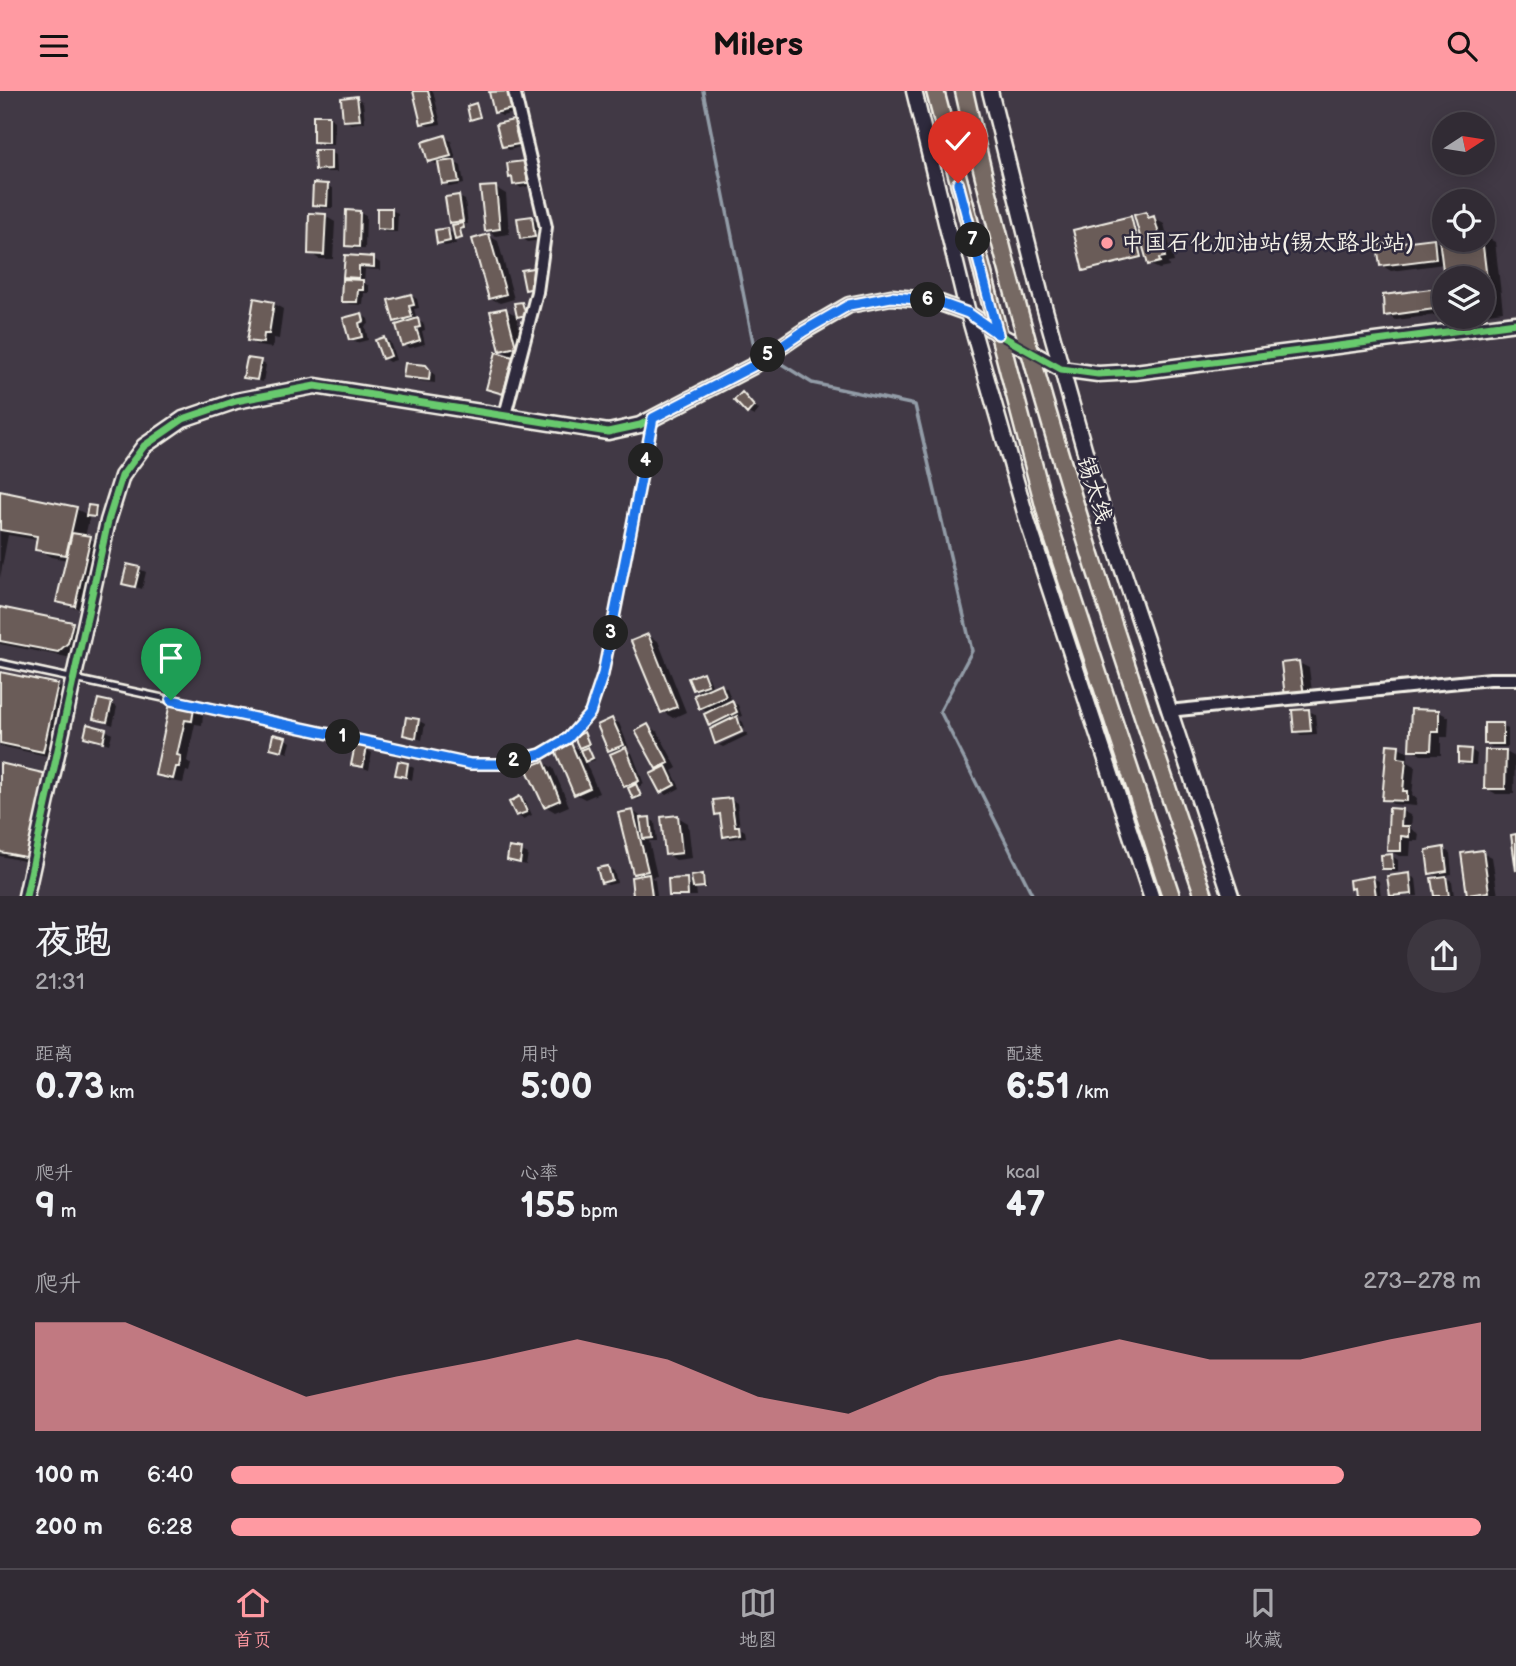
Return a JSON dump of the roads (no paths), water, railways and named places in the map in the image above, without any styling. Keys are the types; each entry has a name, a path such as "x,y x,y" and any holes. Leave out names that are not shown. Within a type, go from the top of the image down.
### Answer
{"main road":[{"path":"935,91 1050,528 1171,896"},
{"name":"锡太线","path":"964,91 1031,353 1069,487 1204,896"}],"street":[{"path":"505,415 537,292 546,227 514,91"},
{"path":"914,91 968,313 1028,523 1151,896"},
{"path":"990,91 1061,369 1093,480 1231,896"},
{"path":"26,896 108,521 122,476 144,446 183,419 236,401 315,386 608,432 640,425 753,366 804,331 849,305 891,297 932,300 968,313 998,334 1061,369 1098,374 1136,372 1516,323"},
{"path":"1168,711 1490,679 1516,679"}],"lane":[{"path":"0,663 470,764 501,764 541,754 568,738 590,713 603,674 653,418"}],"waterway":[{"path":"703,91 754,347 766,354"},
{"path":"772,358 812,383 915,405 972,651 940,711 1033,896"}],"place":[{"name":"中国石化加油站(锡太路北站)","path":"1107,243"}]}
